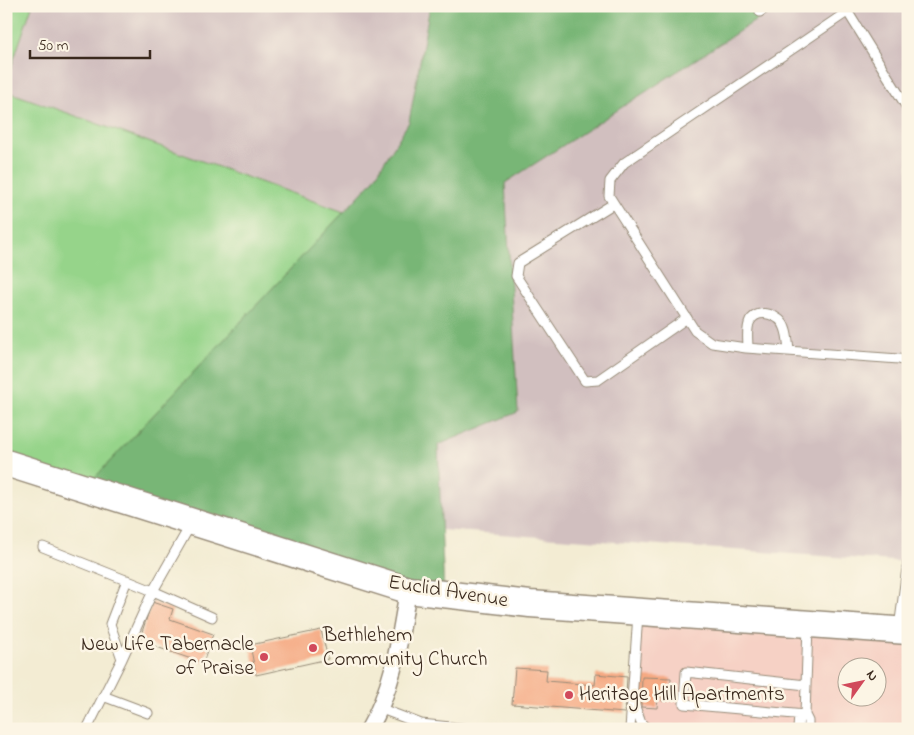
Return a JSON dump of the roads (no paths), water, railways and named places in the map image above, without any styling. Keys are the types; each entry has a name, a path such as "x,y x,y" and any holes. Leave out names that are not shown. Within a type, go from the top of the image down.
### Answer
{"main road":[{"name":"Euclid Avenue","path":"6,464 408,590 530,604 903,630"}],"street":[{"path":"369,729 387,690 398,649 408,590"}],"lane":[{"path":"908,109 846,9 624,163 610,181 608,196 695,331 712,343 748,348 899,359 908,362"},
{"path":"613,204 518,263 516,276 585,381 598,380 687,318"},
{"path":"748,348 747,330 751,320 758,315 767,314 780,319 785,327 789,351"},
{"path":"87,729 122,659 152,591 192,522"},
{"path":"43,547 127,580 212,617"},
{"path":"903,630 908,561"},
{"path":"122,659 110,624 127,580"},
{"path":"630,729 638,612"},
{"path":"798,729 806,685 808,624"},
{"path":"806,685 686,672 684,704 802,715 808,721 808,729"},
{"path":"103,696 148,712"},
{"path":"632,698 641,723 647,729"},
{"path":"379,708 421,724 470,729"}],"place":[{"name":"Bethlehem Community Church","path":"313,648"},
{"name":"New Life Tabernacle of Praise","path":"264,657"},
{"name":"Heritage Hill Apartments","path":"569,695"}]}
